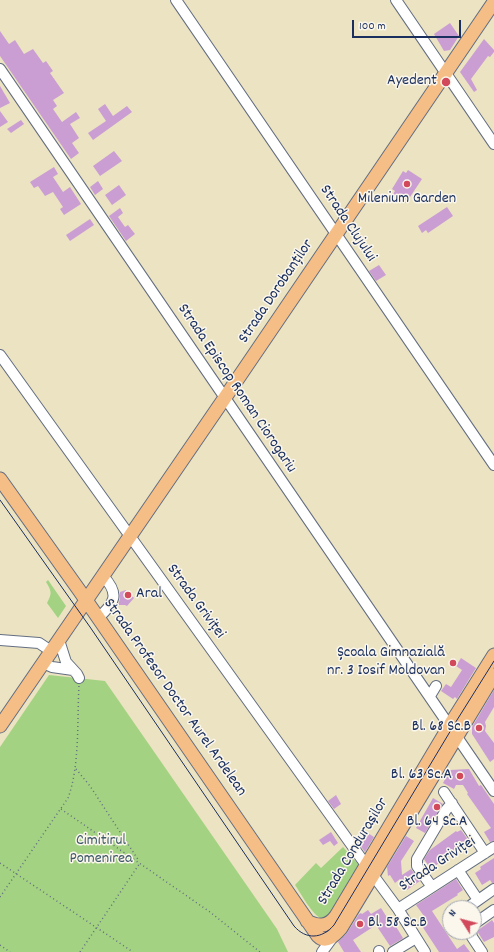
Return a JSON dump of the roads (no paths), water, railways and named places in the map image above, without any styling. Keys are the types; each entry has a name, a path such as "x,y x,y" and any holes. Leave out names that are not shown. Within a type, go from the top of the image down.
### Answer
{"main road":[{"name":"Strada Dorobanților","path":"0,726 494,2"},
{"name":"Strada Profesor Doctor Aurel Ardelean","path":"0,479 319,938"},
{"name":"Strada Condurașilor","path":"332,936 341,928 369,870 450,725 494,655"},
{"name":"Strada Condurașilor","path":"307,921 321,925 327,924 334,919 369,870 457,736 494,675"},
{"path":"319,938 325,940 332,936"}],"street":[{"name":"Strada Clujului","path":"176,0 494,465"},
{"path":"396,0 494,144"},
{"name":"Strada Episcop Roman Ciorogariu","path":"0,69 224,399 492,785"},
{"name":"Strada Griviței","path":"0,355 398,909 425,952"},
{"path":"98,618 106,611 114,597 113,588 103,576"},
{"path":"0,640 55,645 76,674 43,663"},
{"path":"430,696 436,686"},
{"path":"444,792 485,853"},
{"path":"432,887 417,866 417,859 446,810 452,803"},
{"name":"Strada Griviței","path":"398,909 494,847"},
{"path":"458,870 478,900 494,889"},
{"path":"482,918 494,910"},
{"name":"Strada Condurașilor","path":"323,951 332,936"},
{"name":"Strada Profesor Doctor Aurel Ardelean","path":"319,938 324,946 323,951"},
{"path":"393,952 416,938"},
{"path":"474,940 482,952"}],"tram line":[{"path":"0,500 90,627 294,926 299,931 309,936 324,933 334,925 494,661"}],"place":[{"name":"Ayedent","path":"446,82"},
{"name":"Milenium Garden","path":"407,184"},
{"name":"Aral","path":"128,595"},
{"name":"Școala Gimnazială nr. 3 Iosif Moldovan","path":"453,663"},
{"name":"Bl. 68 Sc.B","path":"479,728"},
{"name":"Bl. 63 Sc.A","path":"460,776"},
{"name":"Bl. 64 Sc.A","path":"437,807"},
{"name":"Bl. 58 Sc.B","path":"360,924"}],"park label":[{"name":"Cimitirul Pomenirea","path":"101,851"}]}
